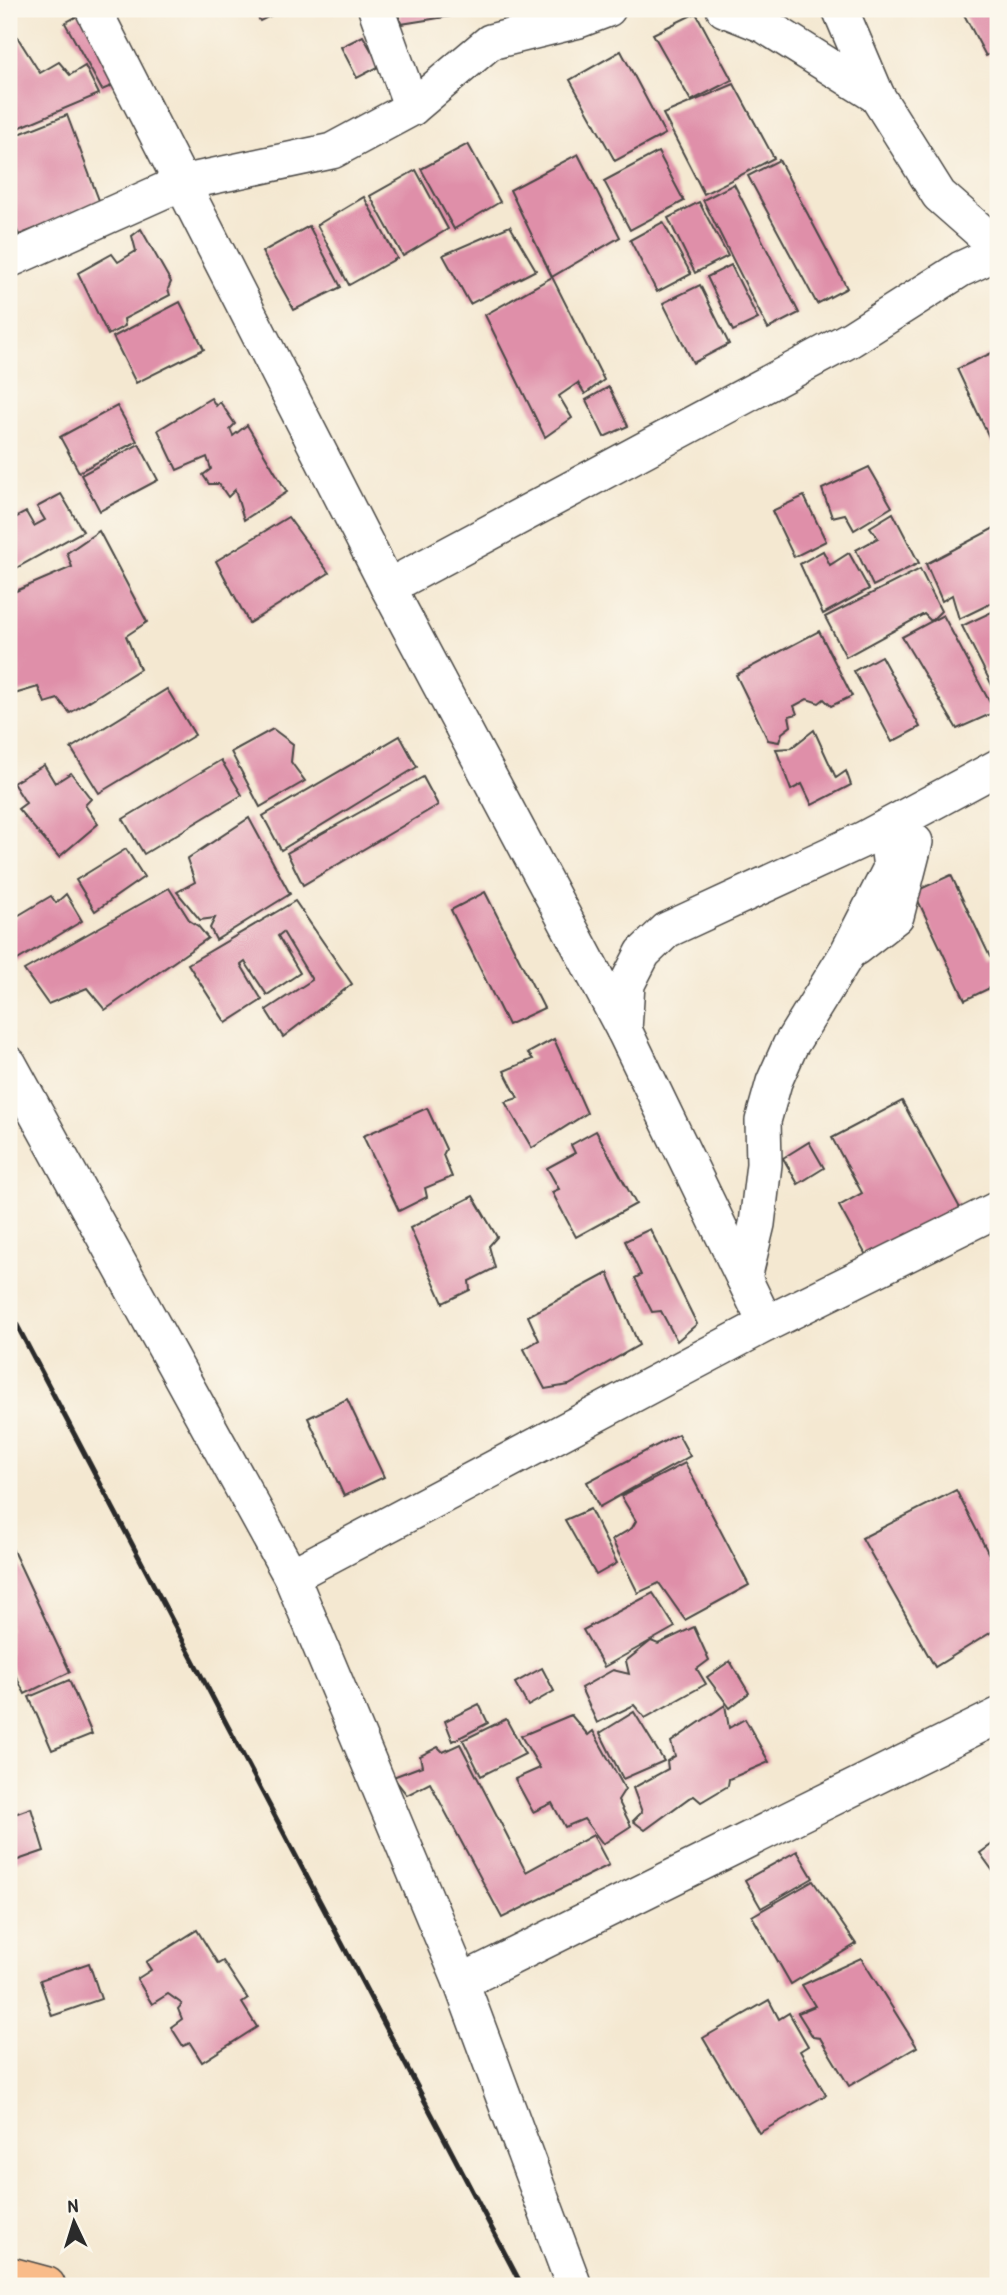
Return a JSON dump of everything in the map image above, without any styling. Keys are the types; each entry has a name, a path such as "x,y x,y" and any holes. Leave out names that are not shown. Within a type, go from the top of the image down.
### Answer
{"highway":[{"path":"9,2276 47,2286"}],"street":[{"path":"93,9 388,587 624,1030 766,1324"},
{"path":"376,9 412,107"},
{"path":"9,260 181,183 332,151 412,107 490,42 579,20 608,9"},
{"path":"724,9 764,25 877,96"},
{"path":"388,587 851,339 961,269 998,249 939,195 877,96 840,9"},
{"path":"961,269 998,284"},
{"path":"624,1030 627,984 643,953 667,930 901,835 998,767"},
{"path":"744,1278 757,1224 764,1164 763,1121 774,1082 790,1046 847,954 891,868 901,835"},
{"path":"9,1064 291,1576 461,1982 575,2286"},
{"path":"291,1576 766,1324 998,1209"},
{"path":"461,1982 998,1716"}],"building":[{"path":"253,9 284,9 260,21"},
{"path":"398,9 457,9 458,15 401,24"},
{"path":"961,9 998,9 998,50 986,56"},
{"path":"83,13 137,75 102,90 65,23"},
{"path":"696,13 732,80 691,101 653,34"},
{"path":"16,35 40,73 59,62 70,75 85,66 99,94 9,132 9,38"},
{"path":"363,36 380,66 357,78 341,47"},
{"path":"621,51 665,134 615,161 570,80"},
{"path":"734,84 774,158 704,194 663,114"},
{"path":"67,115 100,203 19,235 9,213 9,138"},
{"path":"468,144 500,202 454,229 421,169"},
{"path":"658,152 684,201 630,230 604,181"},
{"path":"578,154 620,237 552,277 510,190"},
{"path":"779,160 847,288 817,304 748,176"},
{"path":"416,170 448,229 403,256 370,196"},
{"path":"734,184 799,313 768,329 703,200"},
{"path":"364,197 397,258 349,285 317,225"},
{"path":"699,202 728,256 695,273 668,218"},
{"path":"663,222 691,274 657,292 630,240"},
{"path":"309,226 341,287 294,310 262,252"},
{"path":"510,226 536,270 470,304 443,255"},
{"path":"141,229 171,282 168,289 170,295 124,319 125,326 108,335 78,273 112,254 118,262 136,251 132,236"},
{"path":"731,265 758,319 733,331 707,277"},
{"path":"552,277 604,380 585,394 578,383 559,396 572,418 545,437 485,315"},
{"path":"700,285 729,344 693,363 663,303"},
{"path":"180,302 204,349 136,383 113,337"},
{"path":"998,350 998,456 957,369"},
{"path":"609,387 628,426 604,437 586,400"},
{"path":"211,398 216,406 220,402 235,424 230,429 233,436 247,425 287,492 244,520 235,490 228,497 219,484 209,484 203,475 211,469 207,457 177,470 158,430"},
{"path":"117,406 137,441 79,472 60,437"},
{"path":"139,444 158,480 100,511 81,475"},
{"path":"869,467 892,507 854,530 845,514 832,517 822,489"},
{"path":"61,494 83,531 9,572 9,521 26,512 34,526 45,520 37,507"},
{"path":"804,496 826,541 794,557 772,511"},
{"path":"893,513 919,563 873,586 856,550 878,538 870,527"},
{"path":"288,517 329,573 249,623 216,561"},
{"path":"998,526 998,600 959,619 952,595 942,601 926,564"},
{"path":"99,531 147,622 126,636 140,669 70,713 58,699 45,703 38,687 11,695 9,594 72,567 67,553"},
{"path":"823,551 830,565 849,553 869,589 823,614 800,564"},
{"path":"920,569 941,611 931,621 924,614 846,657 825,617"},
{"path":"998,609 998,697 962,626"},
{"path":"943,615 995,712 957,729 902,637"},
{"path":"819,631 852,696 831,706 824,699 819,703 807,699 794,706 797,714 789,716 791,726 782,733 779,742 768,740 736,675"},
{"path":"881,656 920,727 892,742 854,671"},
{"path":"167,689 195,735 99,793 71,748"},
{"path":"273,729 293,744 291,762 305,781 260,807 231,752"},
{"path":"814,730 836,778 846,771 851,785 812,805 802,784 791,790 776,749 791,748"},
{"path":"400,736 417,767 281,850 263,816"},
{"path":"221,760 242,795 144,854 123,819"},
{"path":"44,765 55,783 71,773 91,799 85,805 98,824 59,857 18,809 26,803 13,783"},
{"path":"423,777 438,805 303,885 287,853"},
{"path":"249,818 290,894 216,940 210,928 215,918 200,920 177,892 195,882 187,859"},
{"path":"126,849 144,877 95,911 76,880"},
{"path":"951,875 990,957 998,953 998,984 965,1000 914,892"},
{"path":"169,888 190,921 208,938 105,1010 87,988 48,1004 24,970"},
{"path":"485,892 544,1008 508,1025 451,910"},
{"path":"66,894 82,921 11,964 9,921 51,896 56,903"},
{"path":"295,901 352,984 283,1037 266,1010 312,980 283,932 278,936 300,973 267,995 245,962 241,965 262,1000 226,1023 188,964"},
{"path":"554,1039 587,1113 532,1148 505,1102 518,1098 504,1071 533,1059 528,1053"},
{"path":"902,1101 960,1208 867,1257 839,1206 862,1193 832,1138"},
{"path":"427,1108 446,1149 443,1155 452,1177 425,1188 427,1197 399,1211 363,1136"},
{"path":"596,1131 636,1204 576,1237 552,1192 559,1189 547,1168 575,1153 571,1145"},
{"path":"809,1142 824,1168 798,1184 783,1158"},
{"path":"473,1196 497,1237 489,1246 495,1268 469,1281 470,1290 443,1303 410,1228"},
{"path":"650,1229 697,1324 677,1341 661,1311 652,1312 635,1278 641,1275 625,1241"},
{"path":"608,1273 639,1345 569,1385 545,1389 524,1349 539,1340 528,1316"},
{"path":"347,1399 384,1477 344,1496 308,1418"},
{"path":"678,1434 690,1456 599,1507 587,1482"},
{"path":"685,1463 749,1585 685,1620 659,1583 638,1593 612,1540 632,1528 636,1521 621,1496"},
{"path":"956,1490 998,1572 998,1628 935,1667 862,1538"},
{"path":"590,1509 617,1563 596,1575 565,1520"},
{"path":"9,1542 70,1672 25,1694 9,1663"},
{"path":"653,1593 675,1627 604,1667 583,1630"},
{"path":"694,1627 709,1660 697,1669 706,1684 645,1718 634,1705 597,1723 581,1688 613,1670 629,1674 626,1661 651,1641 658,1644"},
{"path":"730,1661 749,1693 730,1708 707,1677"},
{"path":"542,1668 554,1691 528,1706 515,1683"},
{"path":"69,1680 92,1734 52,1750 29,1697"},
{"path":"479,1704 488,1723 453,1741 445,1721"},
{"path":"725,1705 729,1728 745,1719 769,1762 729,1779 728,1786 701,1802 694,1796 689,1798 645,1830 633,1821 642,1812 633,1788 668,1769 667,1761 675,1756 671,1742"},
{"path":"634,1712 664,1761 623,1779 600,1733"},
{"path":"571,1715 588,1735 593,1731 625,1789 618,1800 631,1826 603,1844 584,1819 565,1827 552,1803 533,1812 515,1779 540,1768 521,1736"},
{"path":"506,1719 525,1754 481,1776 463,1740"},
{"path":"460,1744 526,1872 593,1835 609,1865 502,1918 430,1783 407,1795 393,1777 422,1766 420,1756 438,1747 443,1752"},
{"path":"31,1808 44,1851 9,1863 9,1816"},
{"path":"998,1840 998,1878 980,1853"},
{"path":"797,1851 813,1878 761,1908 745,1880"},
{"path":"813,1881 856,1944 791,1984 752,1916"},
{"path":"197,1930 218,1964 223,1961 248,1999 242,2003 257,2027 202,2062 190,2043 183,2046 171,2027 182,2019 178,2009 182,2004 168,1994 152,2004 137,1979 151,1970 146,1962"},
{"path":"861,1958 917,2047 849,2086 820,2038 813,2037 798,2013 815,2006 802,1985"},
{"path":"89,1963 101,1999 52,2016 40,1980"},
{"path":"769,2000 779,2019 789,2013 808,2046 800,2051 826,2095 759,2133 703,2038"}],"railway":[{"path":"9,1310 522,2286"}]}
